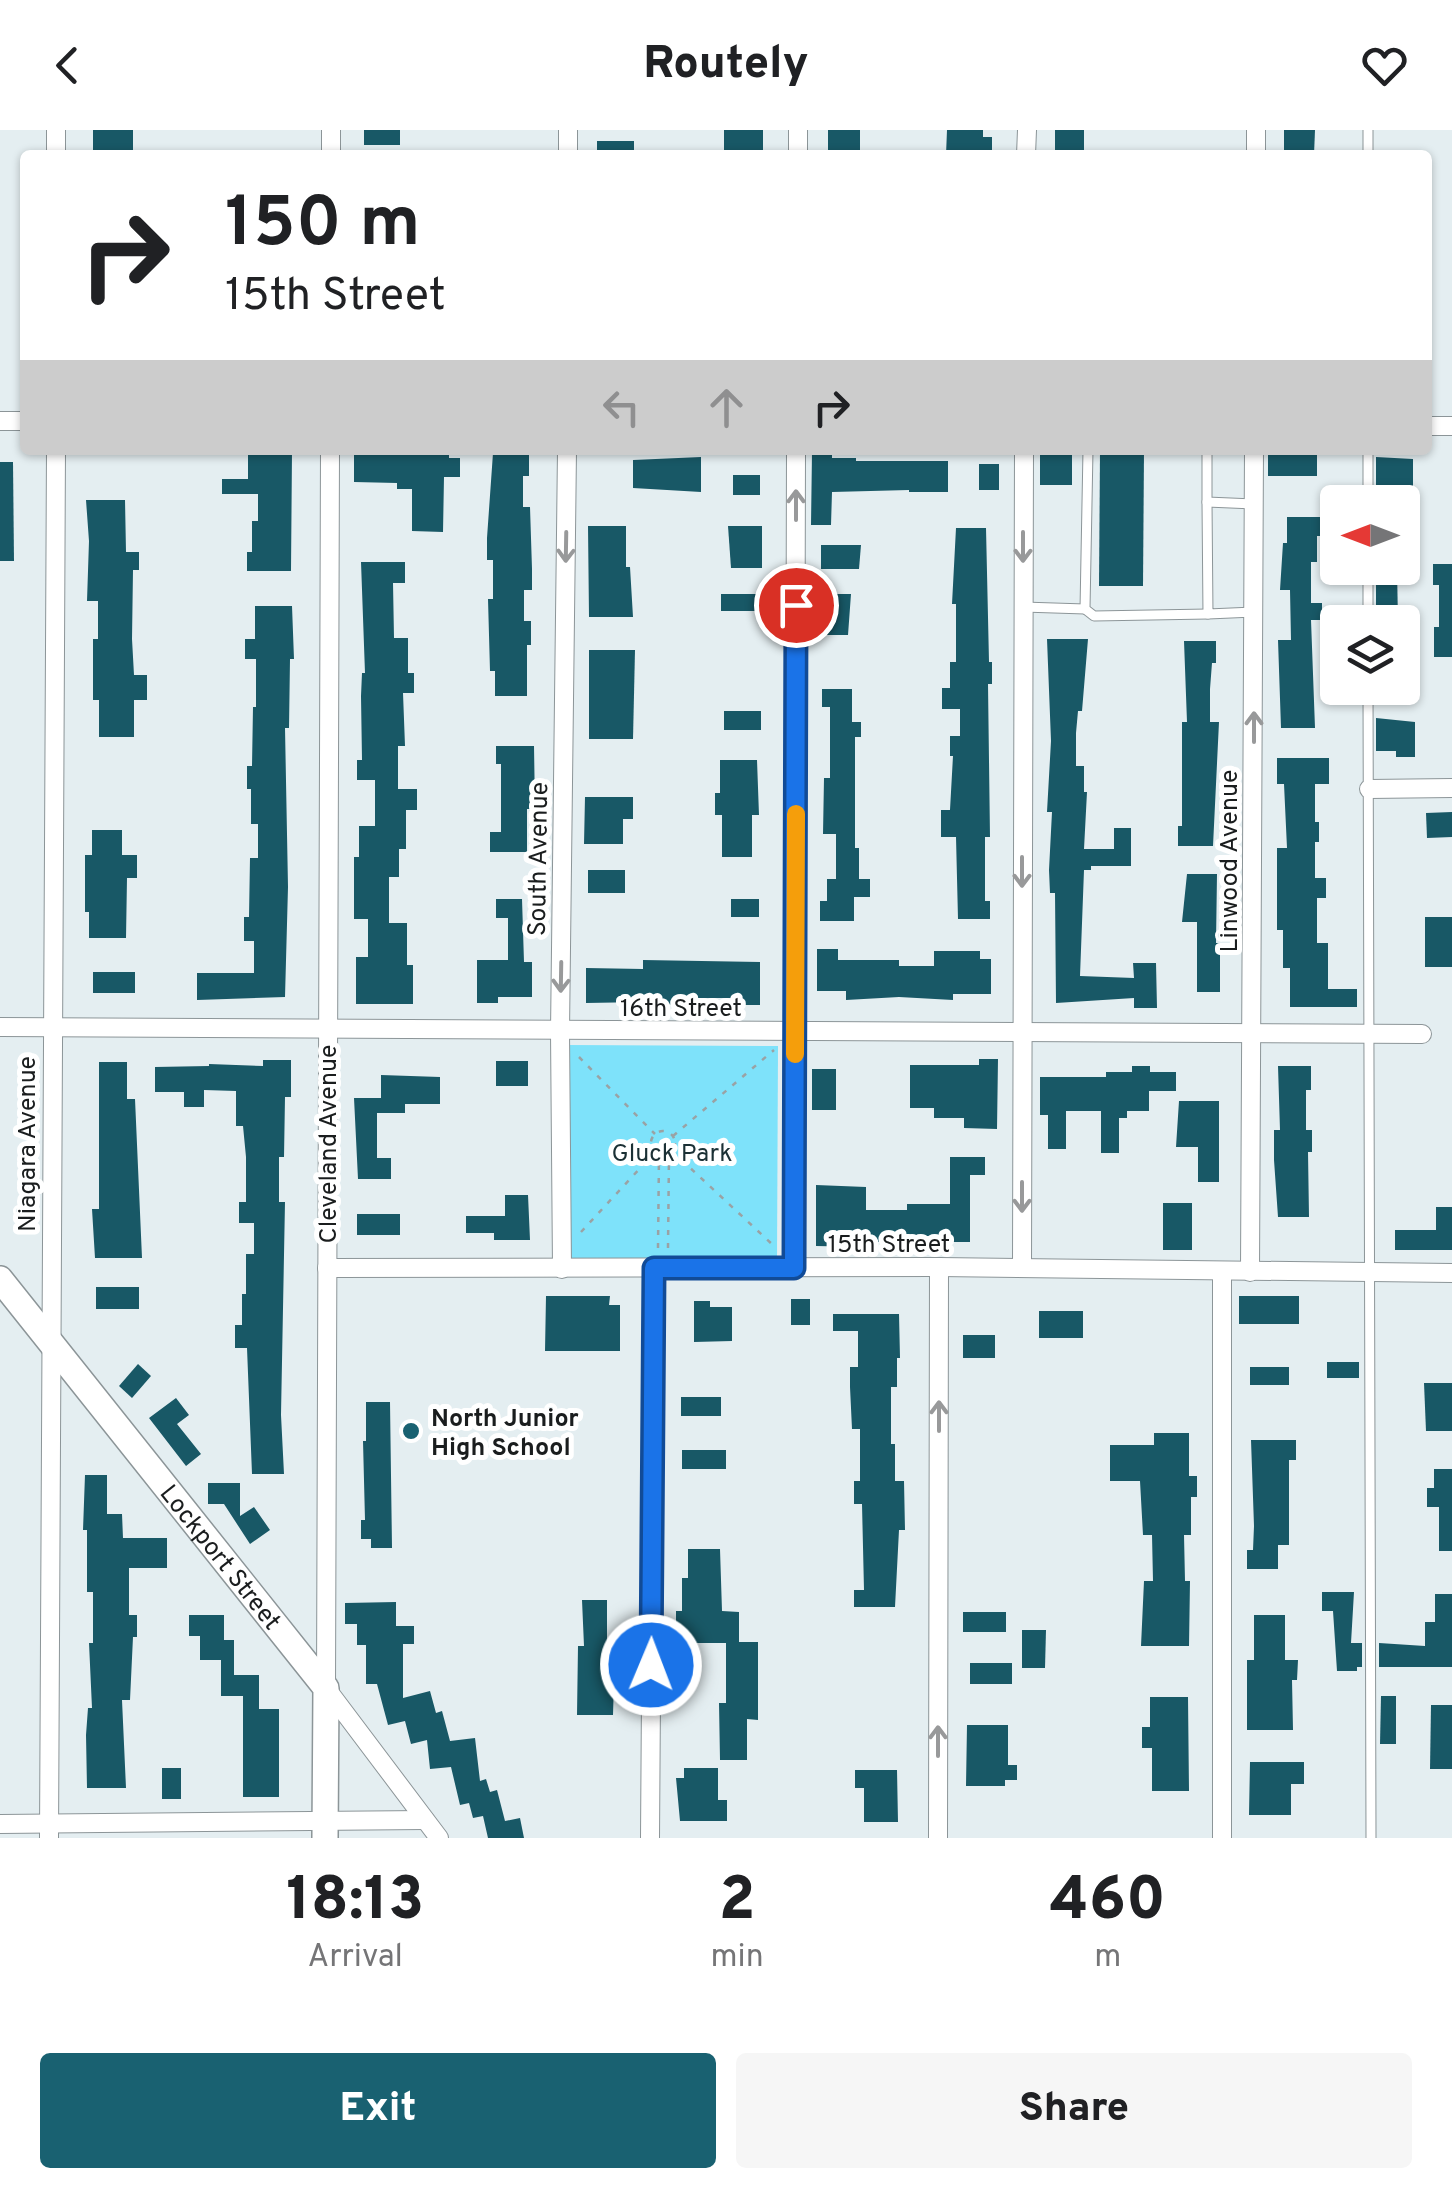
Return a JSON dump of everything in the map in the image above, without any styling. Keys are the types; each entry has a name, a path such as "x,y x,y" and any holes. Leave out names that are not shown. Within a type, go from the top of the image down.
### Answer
{"main road":[{"name":"Lockport Street","path":"0,1279 326,1688"},
{"name":"Cleveland Avenue","path":"325,1831 326,1688"}],"street":[{"name":"Niagara Avenue","path":"49,1831 56,455"},
{"name":"Cleveland Avenue","path":"326,1688 330,455"},
{"name":"South Avenue","path":"562,1269 560,1032 567,455"},
{"path":"794,1268 796,455"},
{"path":"1022,1268 1024,455"},
{"name":"Linwood Avenue","path":"1250,1272 1254,455"},
{"path":"1369,789 1452,788"},
{"name":"16th Street","path":"0,1026 1422,1034"},
{"path":"938,1838 939,1267"},
{"name":"15th Street","path":"327,1268 939,1267 1452,1273"},
{"path":"650,1838 654,1268"},
{"path":"1222,1272 1222,1838"},
{"name":"Lockport Street","path":"326,1688 439,1838"},
{"path":"0,1824 49,1831 325,1831 425,1820"}],"lane":[{"path":"1084,609 1088,455"},
{"path":"1207,455 1208,614"},
{"path":"1368,455 1368,485"},
{"path":"1207,502 1254,504"},
{"path":"1022,607 1084,609 1094,616 1254,612"},
{"path":"1368,705 1372,1838"}],"path":[{"path":"672,1136 774,1050"},
{"path":"574,1052 655,1134"},
{"path":"663,1131 675,1143 670,1153 668,1249 658,1249 657,1154 651,1141 655,1134 663,1131"},
{"path":"579,1234 657,1154 670,1153 773,1244 773,1249 756,1249"}],"green space":[{"name":"Gluck Park","path":"568,1045 778,1046 777,1260 567,1259"}],"building":[{"path":"93,130 133,130 133,150 93,150"},
{"path":"364,130 400,130 400,145 364,145"},
{"path":"724,130 763,130 763,150 724,150"},
{"path":"828,130 860,130 860,150 828,150"},
{"path":"947,130 983,130 983,137 992,137 992,150 946,150"},
{"path":"1055,130 1084,130 1084,150 1055,150"},
{"path":"1284,130 1315,130 1314,150 1284,150"},
{"path":"597,141 634,141 634,150 597,150"},
{"path":"248,455 292,455 291,571 247,571 247,552 252,552 252,521 258,521 258,494 222,494 222,479 248,479"},
{"path":"354,455 460,458 460,477 444,477 443,532 412,531 412,489 397,489 397,483 354,482"},
{"path":"493,455 529,455 529,476 523,476 523,507 530,507 532,569 532,590 524,590 524,621 531,621 527,696 495,696 495,671 490,671 488,599 493,599 493,560 487,560"},
{"path":"812,455 856,461 948,461 948,492 832,492 831,525 811,525"},
{"path":"1040,455 1072,455 1072,485 1040,485"},
{"path":"1100,455 1144,455 1143,586 1099,586"},
{"path":"1268,455 1317,455 1317,476 1268,476"},
{"path":"701,457 701,492 633,488 633,460"},
{"path":"1376,457 1413,459 1413,485 1376,485"},
{"path":"0,462 13,462 14,561 0,561"},
{"path":"979,464 999,464 999,490 979,490"},
{"path":"733,475 760,475 760,495 733,495"},
{"path":"86,500 125,500 126,552 139,552 139,570 133,570 132,639 134,675 147,675 147,700 134,700 134,737 99,737 99,700 93,700 93,639 98,639 98,601 87,601"},
{"path":"1287,517 1320,517 1317,562 1311,562 1311,603 1322,603 1320,620 1311,620 1315,728 1281,728 1278,640 1291,640 1290,590 1280,590 1283,543 1287,543"},
{"path":"588,526 626,526 626,567 630,567 633,617 589,617"},
{"path":"728,526 762,526 762,568 731,568"},
{"path":"956,528 986,528 992,684 988,684 990,837 985,837 985,901 990,901 990,919 958,919 956,837 941,837 941,810 950,810 950,736 960,736 960,709 942,709 942,688 950,688 950,662 956,662 956,604 952,604"},
{"path":"821,545 861,545 859,569 821,569"},
{"path":"361,562 405,562 405,583 393,583 394,638 408,638 408,673 414,673 414,693 403,693 405,746 398,746 398,789 417,789 417,810 406,810 406,849 399,849 399,877 389,877 389,923 407,923 407,965 413,965 413,1004 356,1004 356,957 368,957 368,919 354,919 354,857 359,857 359,826 375,826 375,780 357,780 357,760 362,760 361,696 365,673"},
{"path":"1433,564 1452,564 1452,657 1434,657 1439,585 1433,585"},
{"path":"1376,585 1397,585 1398,605 1376,605"},
{"path":"721,594 757,594 757,611 721,611"},
{"path":"822,594 851,594 848,635 817,635"},
{"path":"255,606 292,606 294,659 290,659 289,728 285,728 285,997 197,1000 197,973 254,973 254,941 244,941 244,917 249,917 250,858 258,858 258,824 251,824 251,789 247,789 247,766 252,766 256,659 245,659 245,639 255,639"},
{"path":"1047,639 1088,639 1082,711 1078,711 1076,733 1076,766 1084,766 1087,792 1084,849 1114,849 1114,828 1131,828 1131,866 1091,866 1091,870 1084,870 1080,976 1134,978 1133,963 1156,963 1157,1008 1134,1008 1134,998 1056,1003 1055,893 1050,893 1049,870 1052,812 1047,812 1051,741"},
{"path":"1184,641 1216,641 1210,689 1210,722 1219,722 1213,846 1178,846 1178,826 1182,826 1182,722 1187,722"},
{"path":"589,650 635,650 633,739 589,739"},
{"path":"822,689 852,689 852,722 861,722 861,737 855,737 855,848 859,848 859,879 870,879 870,897 854,897 854,921 820,921 820,901 827,901 827,879 836,879 836,834 823,834 824,778 830,778 830,707 822,707"},
{"path":"724,711 761,711 761,730 724,730"},
{"path":"1376,718 1415,722 1415,757 1396,757 1396,751 1376,751"},
{"path":"496,746 534,746 535,809 527,809 527,852 490,852 490,832 501,832 501,764 496,764"},
{"path":"1277,758 1329,758 1329,784 1315,784 1319,842 1315,842 1315,878 1326,878 1326,898 1317,898 1317,943 1328,943 1328,989 1357,989 1357,1007 1290,1007 1290,968 1283,968 1283,930 1277,930 1277,848 1287,848 1284,784 1277,784"},
{"path":"720,760 757,760 759,815 752,815 752,857 722,857 722,815 715,815"},
{"path":"585,797 633,797 633,819 623,819 623,844 584,844"},
{"path":"1452,812 1452,837 1427,838 1426,813"},
{"path":"92,830 122,830 122,855 137,855 137,878 127,878 126,938 89,938 85,855 92,855"},
{"path":"588,870 625,870 625,893 588,893"},
{"path":"1187,874 1217,874 1220,992 1197,992 1197,922 1182,922"},
{"path":"496,899 522,899 524,962 532,962 532,997 498,997 498,1003 477,1003 477,960 508,960 508,918 496,918"},
{"path":"731,899 759,899 759,917 731,917"},
{"path":"1425,917 1452,917 1452,967 1425,967"},
{"path":"817,949 838,949 838,960 899,960 899,966 934,966 934,951 980,951 980,959 991,959 991,994 953,994 953,1000 846,1000 846,991 817,991"},
{"path":"643,960 760,962 760,1005 738,1005 738,998 694,998 694,1003 663,1005 586,1003 586,968 643,969"},
{"path":"93,972 135,972 135,993 93,993"},
{"path":"979,1059 998,1059 997,1129 964,1128 964,1118 934,1118 934,1108 910,1108 910,1065 979,1065"},
{"path":"263,1060 291,1060 291,1097 285,1097 284,1157 279,1157 279,1202 285,1202 281,1415 284,1474 252,1474 247,1348 235,1348 235,1325 242,1325 242,1294 246,1294 246,1254 254,1254 254,1223 239,1223 239,1202 246,1202 246,1157 243,1126 236,1126 236,1091 204,1090 204,1107 184,1107 184,1092 155,1092 155,1067 263,1066"},
{"path":"496,1061 528,1061 528,1086 496,1086"},
{"path":"99,1062 127,1062 127,1099 135,1099 142,1258 95,1258 92,1209 99,1209"},
{"path":"1132,1066 1150,1066 1150,1072 1176,1072 1176,1091 1149,1091 1149,1111 1127,1111 1127,1118 1119,1118 1119,1153 1101,1153 1101,1111 1066,1111 1066,1149 1048,1149 1048,1115 1040,1115 1040,1077 1106,1077 1106,1072 1132,1072"},
{"path":"1278,1066 1311,1066 1311,1090 1306,1090 1306,1130 1312,1130 1312,1152 1308,1152 1309,1217 1278,1217 1274,1130 1280,1130"},
{"path":"812,1069 836,1069 836,1110 812,1110"},
{"path":"381,1075 440,1077 440,1104 405,1104 405,1113 377,1113 377,1158 391,1158 391,1179 358,1179 354,1098 381,1098"},
{"path":"1179,1101 1219,1101 1219,1182 1198,1182 1198,1147 1176,1147"},
{"path":"950,1157 985,1157 985,1175 970,1175 970,1242 950,1242 950,1236 902,1236 902,1242 866,1242 865,1247 816,1246 816,1185 866,1187 866,1210 907,1210 907,1204 950,1204"},
{"path":"505,1195 528,1195 530,1240 494,1240 494,1233 466,1233 466,1216 505,1216"},
{"path":"1163,1203 1192,1203 1192,1250 1163,1250"},
{"path":"1436,1207 1452,1207 1452,1250 1395,1250 1395,1230 1436,1230"},
{"path":"357,1214 400,1214 400,1235 357,1235"},
{"path":"96,1287 139,1287 139,1309 96,1309"},
{"path":"546,1296 610,1296 609,1305 620,1305 620,1351 545,1351"},
{"path":"1239,1296 1299,1296 1299,1324 1239,1324"},
{"path":"791,1299 810,1299 810,1325 791,1325"},
{"path":"694,1301 710,1301 710,1307 732,1307 732,1341 694,1342"},
{"path":"1039,1311 1083,1311 1083,1338 1039,1338"},
{"path":"833,1314 899,1314 900,1358 897,1387 891,1387 891,1444 895,1444 895,1481 904,1481 905,1530 899,1530 895,1607 854,1607 854,1590 864,1590 862,1504 854,1504 854,1481 860,1481 860,1429 852,1429 850,1387 850,1367 858,1367 858,1331 833,1331"},
{"path":"963,1335 995,1335 995,1358 963,1358"},
{"path":"1327,1362 1359,1362 1359,1378 1327,1378"},
{"path":"138,1364 151,1376 132,1398 119,1386"},
{"path":"1250,1367 1289,1367 1289,1385 1250,1385"},
{"path":"1424,1383 1452,1383 1452,1431 1426,1431"},
{"path":"681,1397 721,1397 721,1416 681,1416"},
{"path":"176,1398 189,1415 177,1424 201,1454 186,1466 149,1418"},
{"path":"366,1402 390,1402 392,1548 371,1548 371,1539 361,1539 361,1520 365,1520"},
{"path":"1154,1433 1189,1433 1189,1476 1197,1476 1197,1497 1191,1497 1191,1535 1184,1535 1185,1581 1190,1581 1189,1646 1141,1646 1144,1581 1153,1581 1152,1535 1143,1535 1140,1481 1110,1481 1110,1445 1154,1445"},
{"path":"1251,1440 1296,1440 1296,1460 1289,1460 1289,1545 1278,1545 1278,1569 1247,1569 1247,1550 1253,1550 1254,1526"},
{"path":"682,1450 726,1450 726,1469 682,1469"},
{"path":"1434,1469 1452,1469 1452,1551 1439,1551 1439,1507 1427,1507 1427,1488 1434,1488"},
{"path":"85,1475 107,1475 107,1514 122,1514 123,1538 167,1538 167,1568 129,1568 129,1615 137,1615 137,1637 133,1637 130,1700 122,1700 126,1788 87,1788 93,1592 87,1592"},
{"path":"208,1483 240,1483 240,1516 254,1507 270,1530 250,1544 224,1504 208,1504"},
{"path":"688,1549 720,1549 722,1611 739,1612 739,1642 758,1642 758,1720 747,1719 747,1760 720,1760 719,1703 726,1703 726,1643 676,1643 676,1611 682,1611 682,1578 688,1578"},
{"path":"1322,1592 1354,1592 1351,1643 1362,1643 1362,1667 1357,1667 1357,1671 1337,1671 1333,1611 1322,1611"},
{"path":"1435,1594 1452,1594 1452,1667 1379,1667 1379,1643 1425,1646 1425,1622 1435,1622"},
{"path":"582,1600 607,1600 607,1646 615,1646 613,1715 577,1715 578,1646 584,1646"},
{"path":"396,1602 396,1626 414,1626 414,1644 403,1644 403,1698 430,1691 436,1713 442,1711 450,1741 475,1738 480,1781 486,1779 490,1792 497,1790 505,1821 520,1818 524,1838 488,1838 483,1816 473,1818 469,1803 460,1805 451,1767 430,1769 427,1740 411,1744 405,1721 388,1725 377,1684 366,1684 366,1645 357,1645 357,1624 345,1624 345,1603"},
{"path":"963,1612 1006,1612 1006,1632 963,1632"},
{"path":"189,1615 224,1615 224,1640 234,1640 234,1675 259,1675 259,1709 279,1709 279,1797 243,1797 243,1696 221,1696 221,1660 200,1660 200,1636 189,1636"},
{"path":"1254,1615 1285,1615 1285,1660 1298,1660 1297,1680 1292,1680 1293,1730 1247,1730 1247,1660 1254,1660"},
{"path":"1022,1630 1046,1630 1045,1668 1022,1668"},
{"path":"970,1663 1012,1663 1012,1684 970,1684"},
{"path":"1381,1696 1396,1696 1396,1744 1380,1744"},
{"path":"1150,1697 1188,1697 1189,1791 1152,1791 1152,1748 1142,1748 1142,1727 1150,1727"},
{"path":"1431,1705 1452,1705 1452,1769 1430,1769"},
{"path":"967,1725 1008,1725 1008,1765 1017,1765 1017,1780 1005,1780 1005,1786 966,1786"},
{"path":"1250,1762 1304,1762 1304,1784 1291,1784 1291,1815 1249,1815"},
{"path":"162,1768 181,1768 181,1799 162,1799"},
{"path":"684,1768 718,1768 718,1800 727,1800 727,1821 680,1821 676,1778 684,1778"},
{"path":"855,1770 897,1770 898,1822 864,1822 864,1788 855,1788"}],"slow traffic":[{"path":"795,1054 796,814"}],"place":[{"name":"North Junior High School","path":"411,1431"}],"route":[{"path":"651,1665 654,1268 794,1268 796,605"}]}
